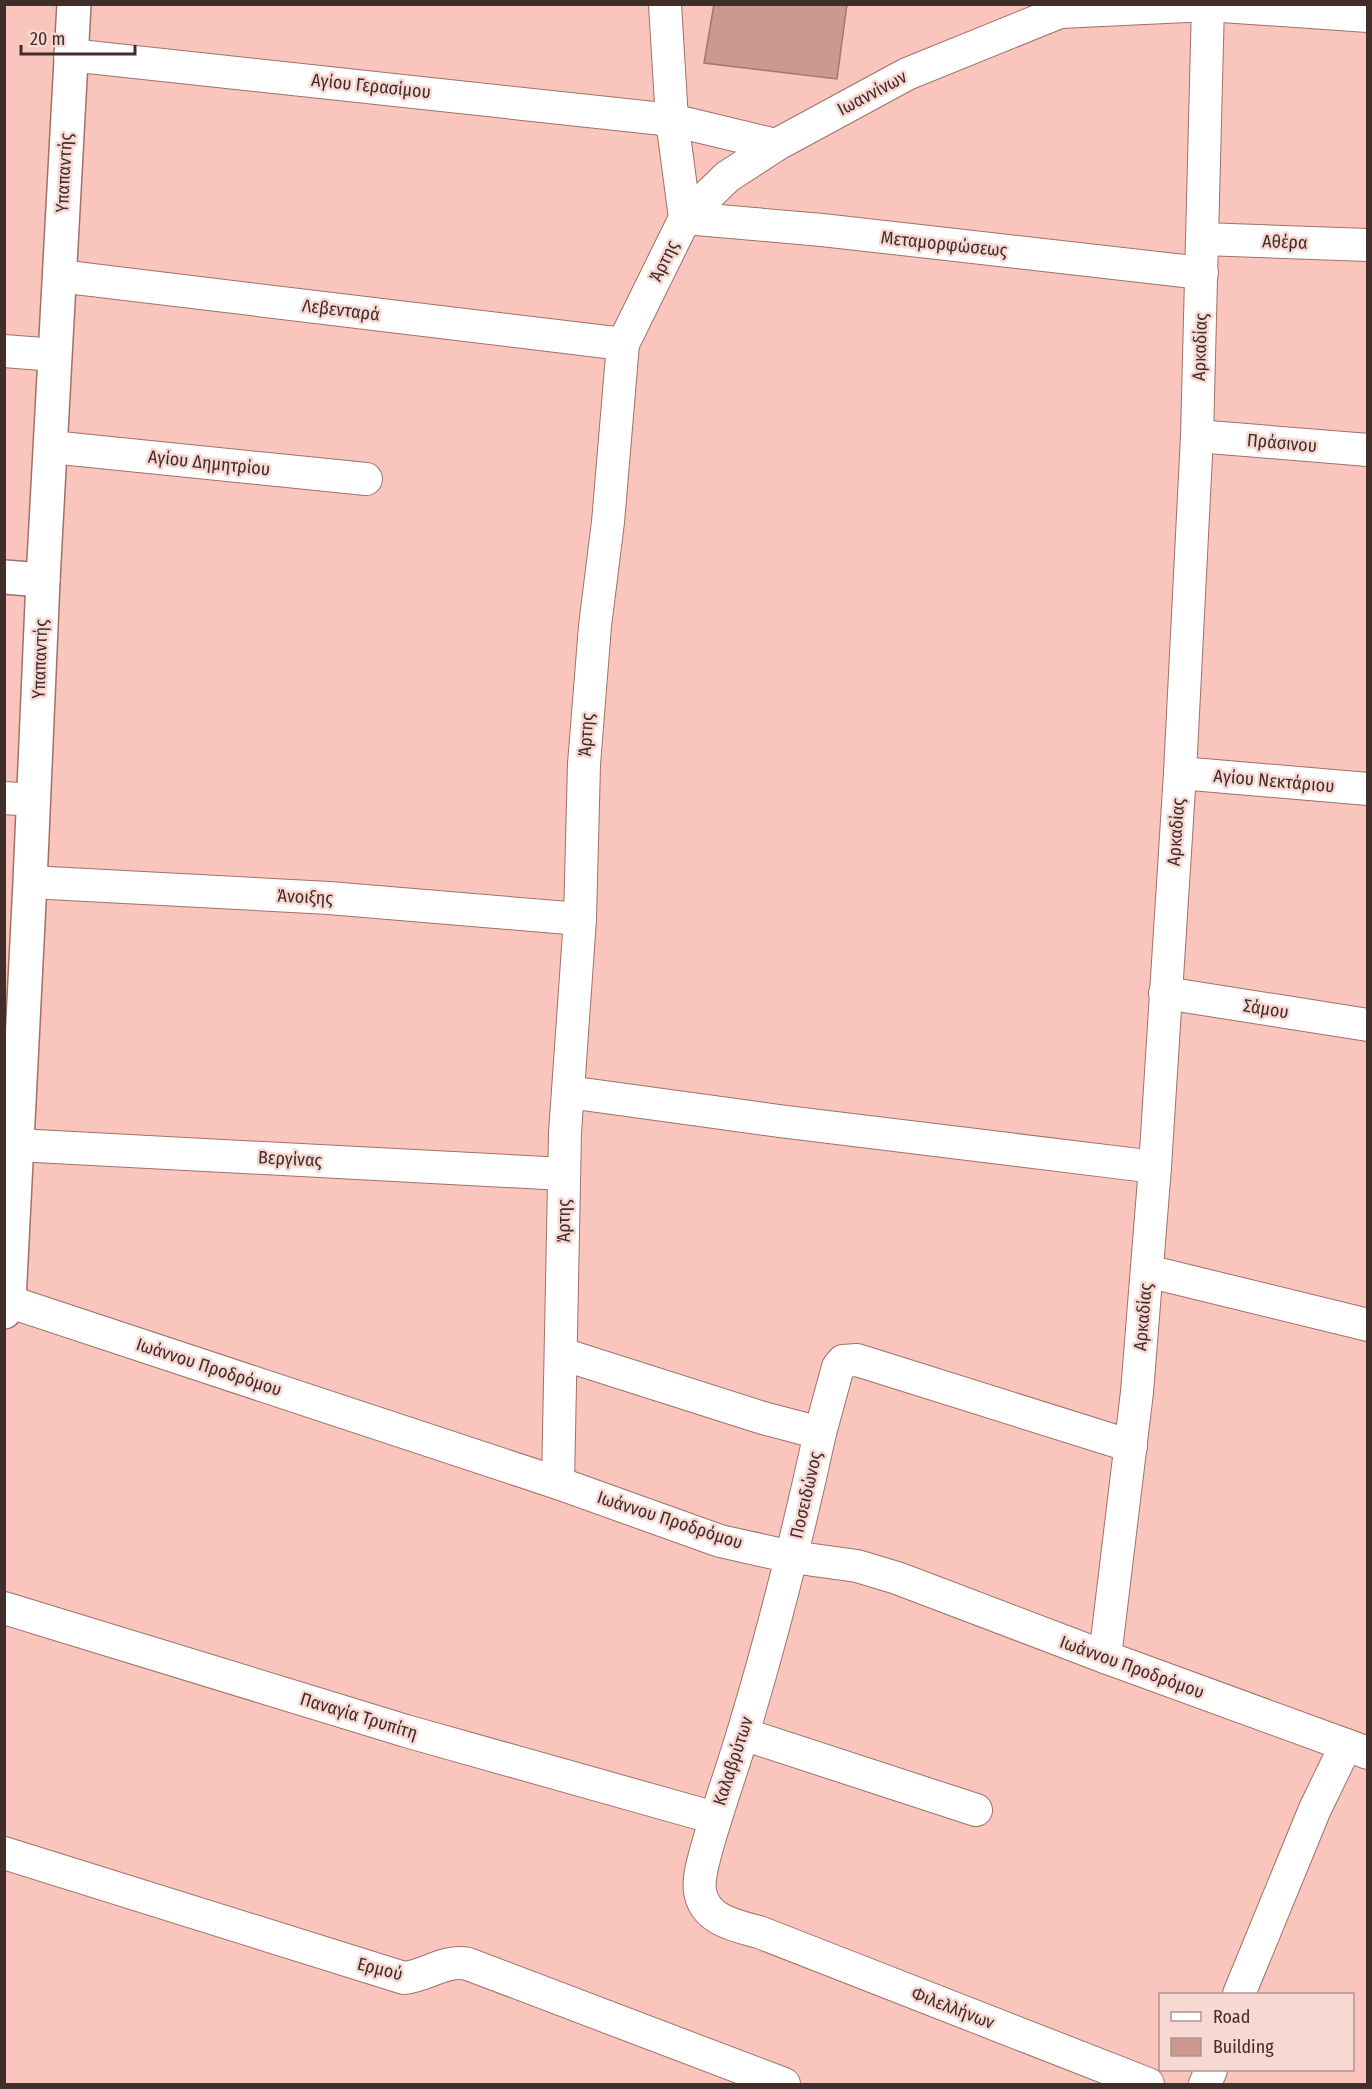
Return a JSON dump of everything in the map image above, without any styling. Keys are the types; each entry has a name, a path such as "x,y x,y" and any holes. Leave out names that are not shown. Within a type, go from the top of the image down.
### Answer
{"street":[{"name":"Υπαπαντής","path":"6,1304 16,1145 14,1003 30,882 19,799 43,580 74,4"},
{"name":"Άρτης","path":"558,1483 564,1174 567,1092 580,920 584,764 595,626 608,522 623,344 685,218 672,120 665,4"},
{"name":"Ιωαννίνων","path":"685,218 727,177 776,145 908,74 1064,8 1208,5 1368,16"},
{"name":"Αρκαδίας","path":"1105,1657 1131,1446 1147,1271 1180,773 1197,436 1208,5"},
{"name":"Αγίου Γερασίμου","path":"70,55 672,120"},
{"path":"672,120 776,145"},
{"name":"Μεταμορφώσεως","path":"685,218 834,231 1202,273"},
{"name":"Αθέρα","path":"1203,239 1368,245"},
{"name":"Λεβενταρά","path":"59,276 623,344"},
{"path":"4,351 55,355"},
{"name":"Πράσινου","path":"1197,436 1368,450"},
{"name":"Αγίου Δημητρίου","path":"51,447 366,479"},
{"path":"4,577 43,580"},
{"name":"Αγίου Νεκτάριου","path":"1180,773 1368,789"},
{"name":"Άνοιξης","path":"30,882 329,898 580,920"},
{"name":"Σάμου","path":"1165,993 1368,1025"},
{"path":"567,1092 802,1124 1155,1167"},
{"name":"Βεργίνας","path":"16,1145 564,1174"},
{"path":"1147,1271 1368,1325"},
{"name":"Ιωάννου Προδρόμου","path":"6,1304 558,1483 720,1541 792,1557 857,1566 897,1578 1357,1749"},
{"path":"562,1354 763,1418 820,1433"},
{"name":"Ποσειδώνος","path":"792,1557 820,1433 838,1367 843,1361 857,1360 1131,1446"},
{"name":"Καλαβρύτων","path":"759,1932 725,1923 709,1910 700,1892 701,1871 715,1818 743,1734 792,1557"},
{"name":"Παναγία Τρυπίτη","path":"4,1608 406,1731 715,1818"},
{"path":"743,1734 976,1810"},
{"path":"1240,1993 1315,1809 1357,1749"},
{"name":"Ερμού","path":"4,1853 404,1978 454,1962 468,1964 784,2085"},
{"name":"Φιλελλήνων","path":"759,1932 1148,2085"},
{"path":"1205,2085 1211,2071"}],"building":[{"path":"714,4 847,4 837,79 704,63"}]}
